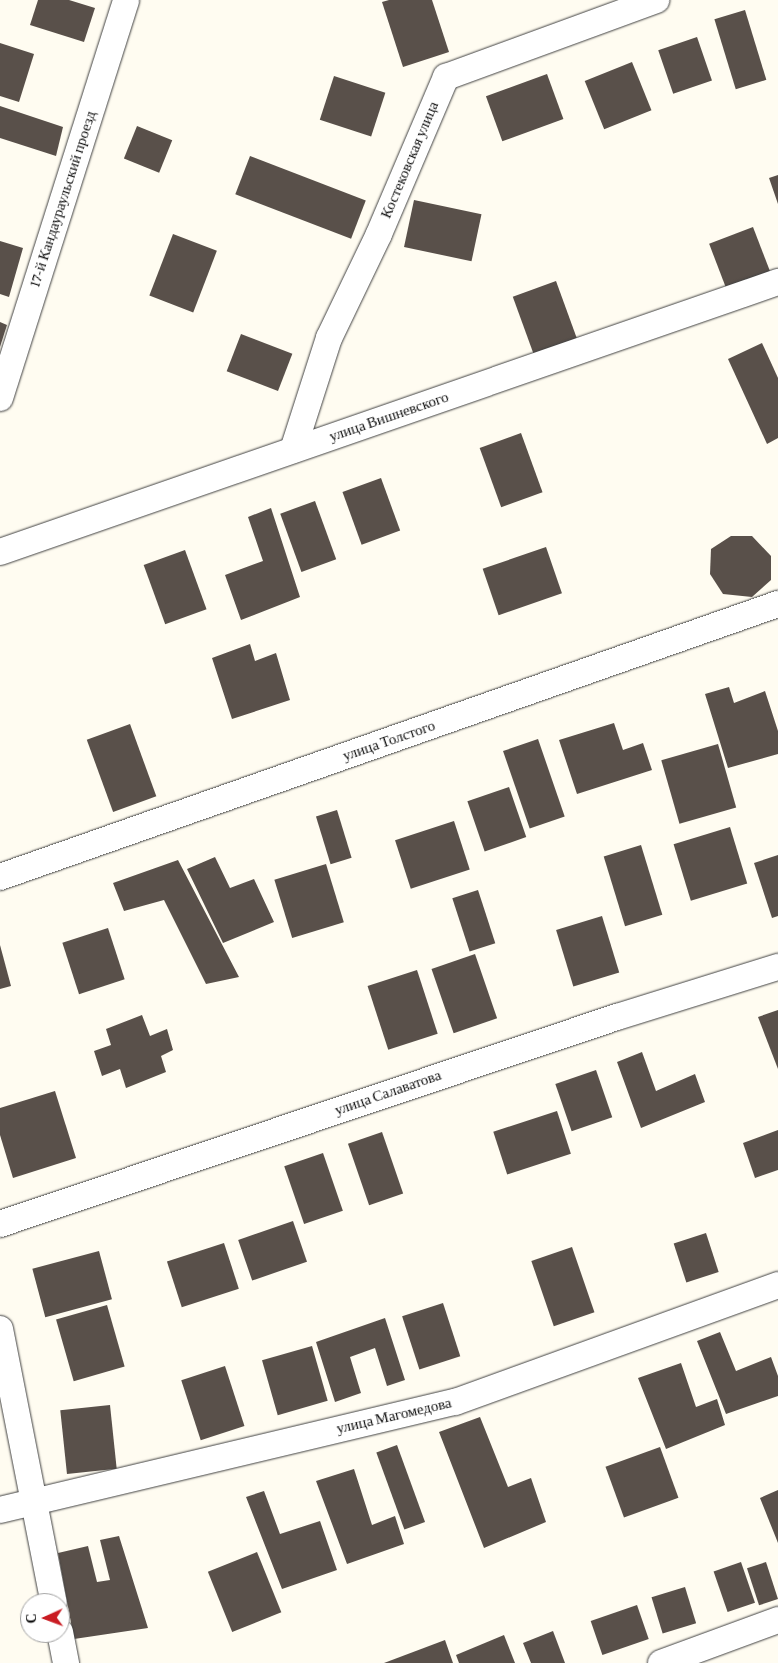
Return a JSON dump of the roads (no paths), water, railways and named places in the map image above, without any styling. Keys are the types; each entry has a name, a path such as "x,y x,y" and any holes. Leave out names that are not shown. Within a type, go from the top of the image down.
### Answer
{"street":[{"name":"17-й Кандаураульский проезд","path":"0,398 126,0"},
{"name":"Костековская улица","path":"293,450 329,338 379,234 446,77 656,0"},
{"name":"улица Вишневского","path":"0,552 778,282"},
{"name":"улица Толстого","path":"0,877 778,604"},
{"name":"улица Салаватова","path":"0,1224 617,1017 778,967"},
{"name":"улица Магомедова","path":"0,1510 455,1402 778,1285"},
{"path":"0,1329 52,1593"},
{"path":"661,1663 778,1620"},
{"path":"62,1643 66,1663"}]}
